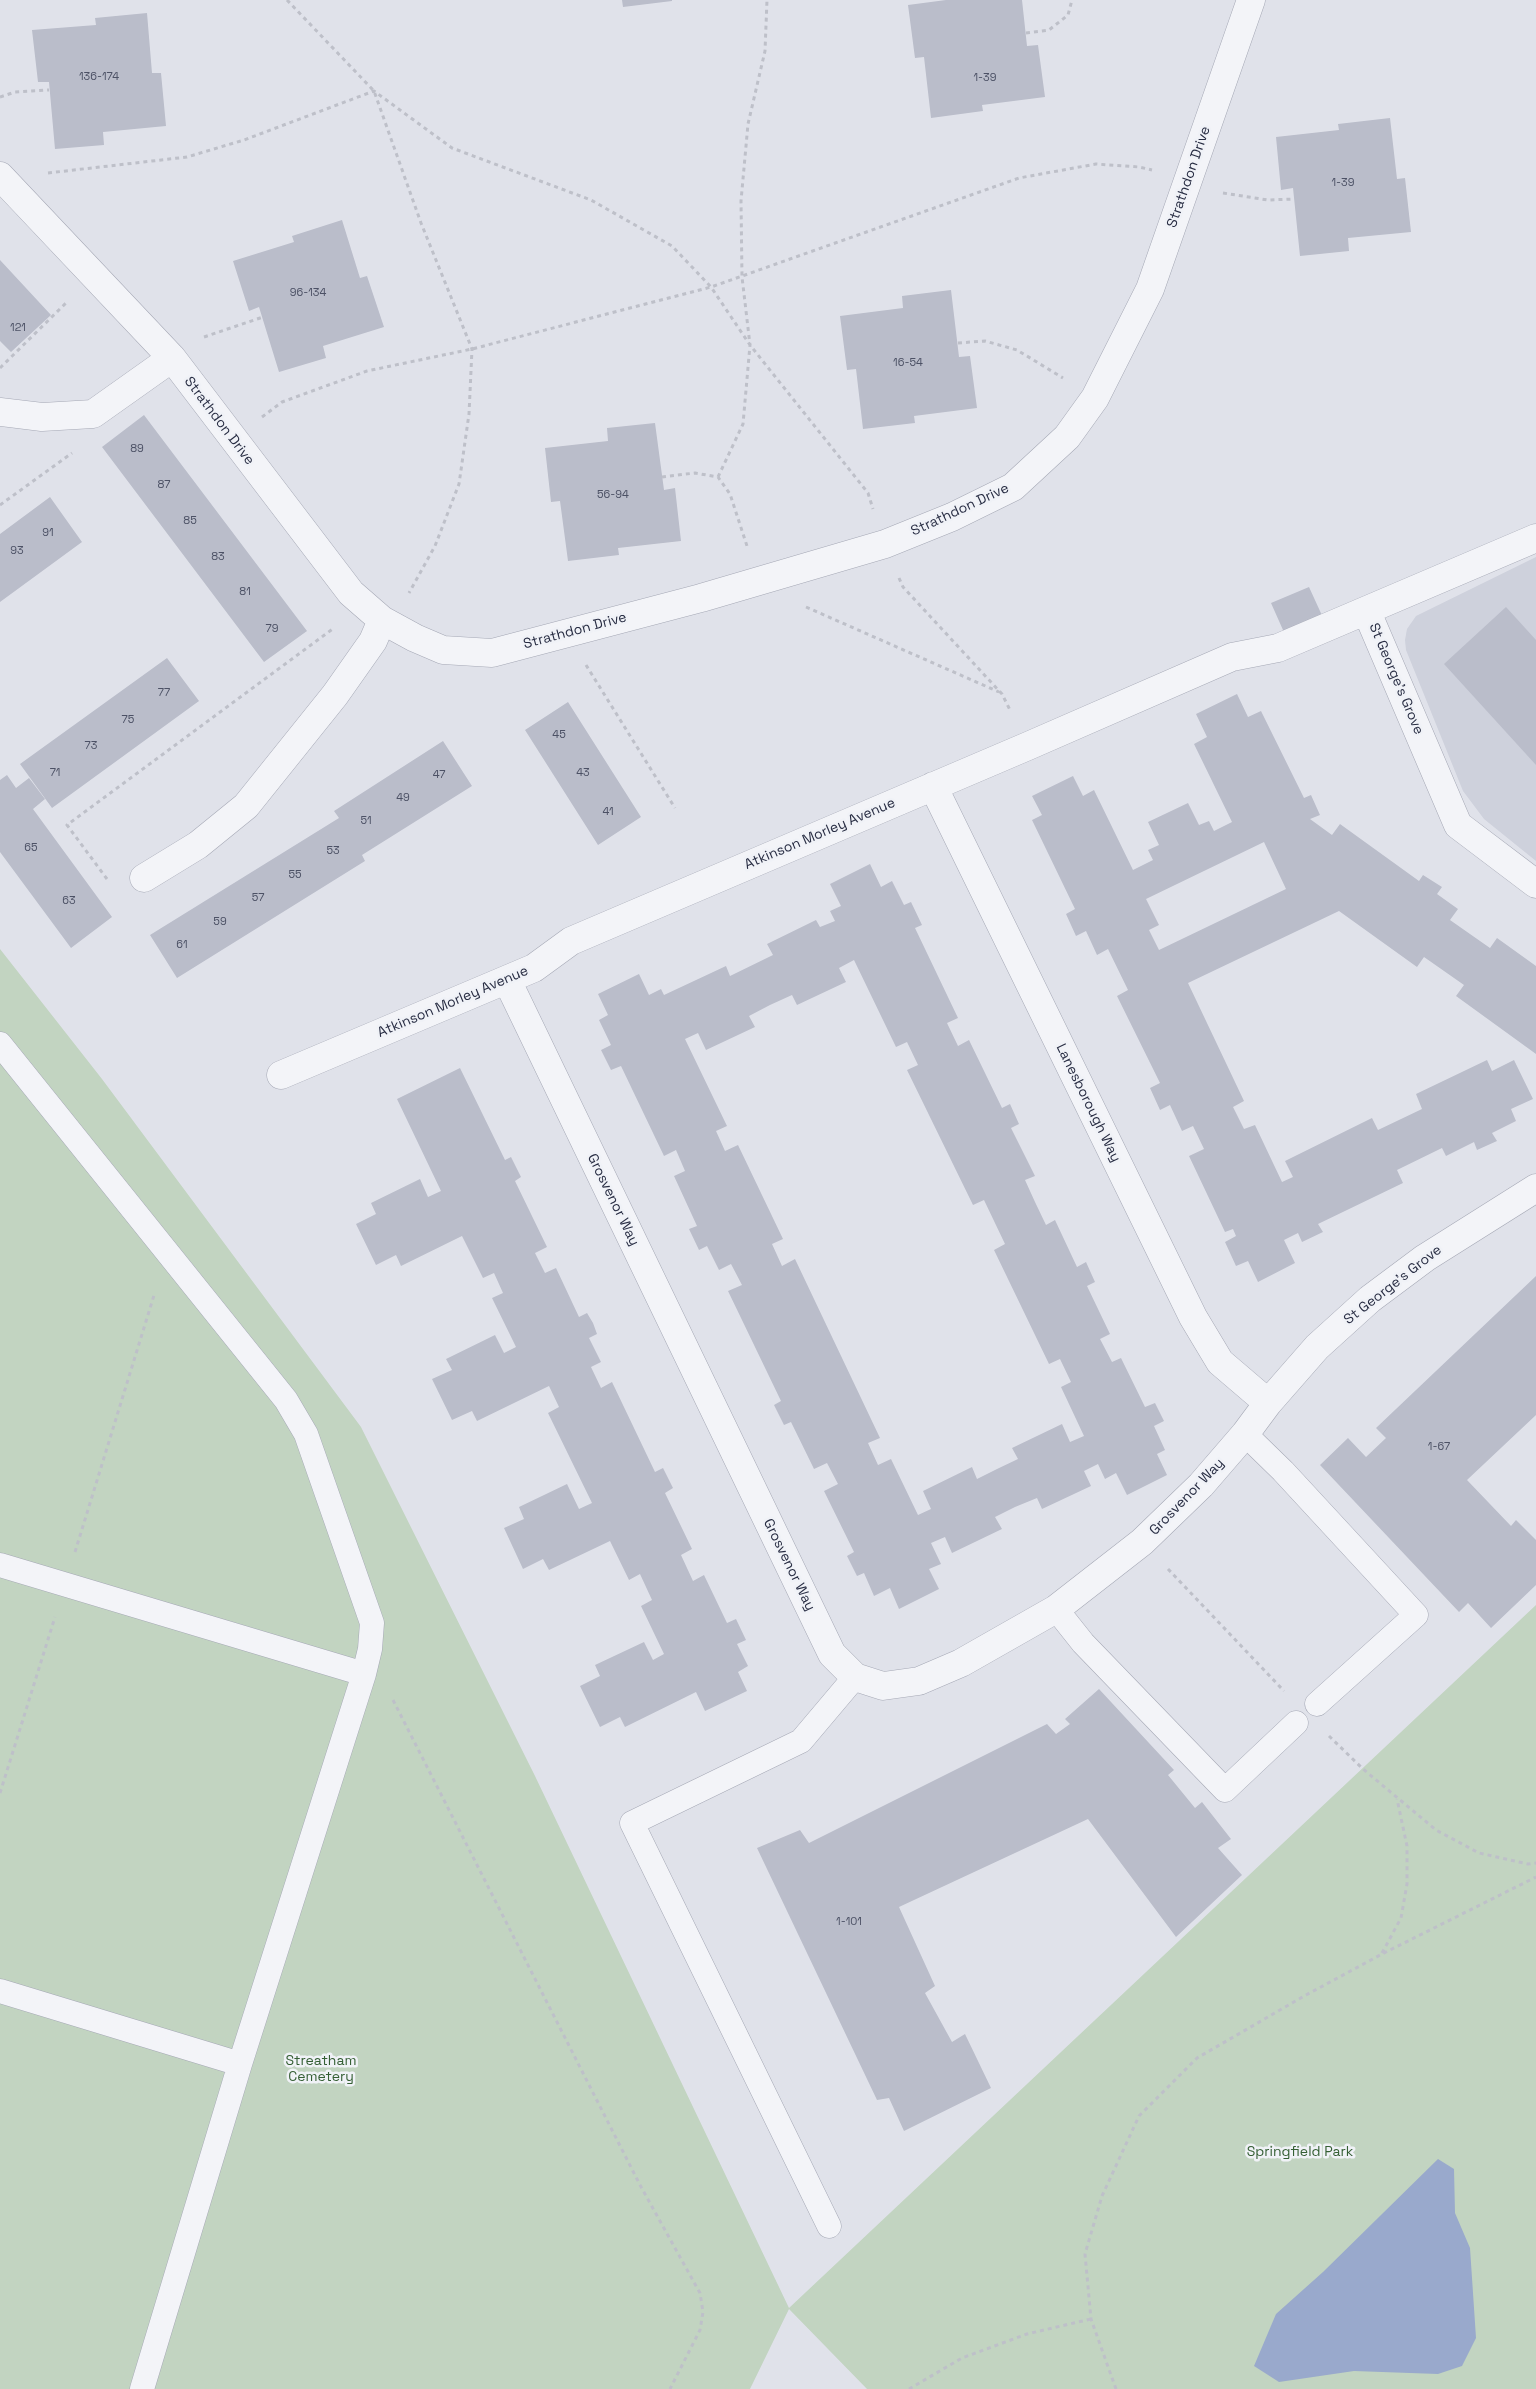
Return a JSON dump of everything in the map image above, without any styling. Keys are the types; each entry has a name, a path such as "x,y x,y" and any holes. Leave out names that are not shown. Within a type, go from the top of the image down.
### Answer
{"street":[{"name":"Strathdon Drive","path":"8,185 172,358 351,593 387,623 443,650 492,653 758,582 885,544 952,517 1013,487 1067,437 1095,398 1150,290 1251,0"},
{"path":"0,412 42,417 93,414 172,358"},
{"name":"St George's Grove","path":"1536,538 1368,612 1458,825 1536,884"},
{"name":"Atkinson Morley Avenue","path":"282,1075 534,968 571,941 1232,657 1278,648 1368,612"},
{"path":"144,878 198,845 246,806 335,694 387,623"},
{"name":"Lanesborough Way","path":"933,786 1192,1317 1220,1362 1268,1403"},
{"name":"Grosvenor Way","path":"507,980 832,1654 855,1677 883,1686 919,1680 961,1663 1056,1609 1142,1542 1201,1485 1245,1434 1268,1403"},
{"name":"St George's Grove","path":"1268,1403 1317,1347 1370,1299 1425,1258 1536,1188"}],"lane":[{"path":"0,1044 286,1400 306,1434 372,1623 370,1650 364,1674 240,2064 142,2389"},
{"path":"1245,1434 1416,1615 1318,1704"},
{"path":"0,1565 364,1674"},
{"path":"1056,1609 1083,1643 1225,1790 1296,1723"},
{"path":"829,2226 632,1823 801,1741 855,1677"},
{"path":"0,1991 240,2064"}],"path":[{"path":"287,0 374,91 452,148 591,200 672,246 711,287 750,344 868,493 885,544 903,587 1002,694 1028,746"},
{"path":"718,476 743,424 750,344 742,277 741,201 748,124 764,51 767,0"},
{"path":"1026,33 1049,30 1068,16 1072,0"},
{"path":"0,98 15,92 49,90"},
{"path":"8,185 42,173 187,157 244,140 374,91"},
{"path":"374,91 421,223 472,349 470,414 459,484 435,546 387,623"},
{"path":"233,440 282,402 367,371 472,349 711,287 1019,178 1096,164 1139,167 1188,180 1225,193 1268,200 1294,199"},
{"path":"0,368 70,300"},
{"path":"172,358 202,338 263,317"},
{"path":"958,343 985,341 1017,350 1095,398"},
{"path":"662,477 695,473 718,476 730,494 758,582 788,599 1002,694"},
{"path":"144,878 124,887 110,883 67,826 336,626"},
{"path":"573,632 584,662 675,808"},
{"path":"0,1793 167,1252"},
{"path":"1142,1542 1286,1692"},
{"path":"364,1674 383,1680 640,2185 700,2292 703,2312 700,2330 670,2389"},
{"path":"1328,1734 1363,1769 1436,1830 1479,1853 1528,1864 1536,1863"},
{"path":"1382,1954 1401,1918 1408,1884 1407,1846 1397,1798"},
{"path":"1116,2389 1091,2319 1085,2254 1102,2196 1139,2116 1197,2058 1306,1995 1382,1954 1536,1877"},
{"path":"909,2389 962,2358 1027,2334 1091,2319"}],"shaded area":[{"path":"1536,557 1536,861 1484,819 1463,791 1406,650 1405,640 1407,629 1416,616"}],"green space":[{"name":"Streatham Cemetery","path":"0,949 102,1079 361,1427 535,1776 789,2308 1536,1605 1536,2389 867,2389 789,2309 750,2389 0,2389"}],"water":[{"path":"1438,2159 1454,2169 1455,2213 1470,2248 1476,2338 1462,2366 1438,2374 1354,2371 1279,2382 1254,2366 1276,2314 1323,2272"}],"building":[{"path":"622,0 672,0 672,1 623,7"},
{"path":"946,0 1022,0 1027,46 1038,45 1045,97 982,105 983,111 931,118 924,57 915,58 908,5"},
{"path":"147,13 152,73 161,73 166,126 103,132 104,145 55,149 49,82 38,82 32,30 96,25 95,18"},
{"path":"1390,118 1397,179 1405,178 1411,232 1348,238 1349,251 1300,256 1293,188 1281,190 1276,137 1339,130 1338,124"},
{"path":"342,220 360,278 367,276 384,327 323,346 326,358 279,372 259,307 249,311 233,261 294,242 292,236"},
{"path":"0,260 51,315 11,352 0,341"},
{"path":"951,290 959,357 970,356 977,408 914,416 915,423 863,429 856,369 847,370 840,316 903,308 902,296"},
{"path":"144,415 307,631 264,662 102,447"},
{"path":"655,423 664,490 675,488 681,541 618,548 619,555 568,561 560,501 551,502 545,448 608,441 607,428"},
{"path":"50,497 82,542 0,602 0,534"},
{"path":"1309,587 1325,622 1287,639 1271,603"},
{"path":"1506,607 1536,640 1536,765 1444,664"},
{"path":"167,658 199,701 52,808 20,764"},
{"path":"1237,694 1248,717 1261,711 1304,798 1311,795 1320,815 1310,819 1332,835 1340,824 1419,881 1423,875 1442,887 1437,894 1458,909 1450,920 1490,948 1497,938 1536,966 1536,1054 1456,996 1464,985 1424,957 1417,967 1339,911 1188,983 1244,1101 1233,1107 1244,1129 1255,1125 1282,1182 1293,1177 1285,1161 1372,1118 1378,1130 1422,1109 1416,1094 1487,1060 1492,1071 1514,1060 1533,1099 1511,1109 1516,1121 1492,1133 1497,1141 1477,1150 1474,1142 1446,1156 1442,1148 1397,1170 1403,1183 1318,1224 1323,1232 1302,1242 1298,1233 1284,1240 1295,1263 1258,1282 1248,1261 1236,1266 1225,1242 1236,1236 1233,1229 1225,1232 1189,1156 1204,1149 1193,1126 1182,1131 1170,1105 1160,1110 1150,1088 1160,1083 1117,996 1128,990 1108,949 1097,955 1086,931 1076,936 1066,914 1075,909 1032,820 1042,815 1032,796 1073,776 1083,796 1094,790 1133,870 1153,860 1148,850 1159,845 1148,822 1188,803 1199,825 1209,821 1214,831 1232,822 1194,744 1207,737 1196,714","holes":["1264,842 1286,889 1159,950 1149,930 1159,925 1146,899"]},
{"path":"568,702 641,817 598,845 525,730"},
{"path":"443,741 472,786 362,855 365,861 177,978 150,935 339,818 334,811"},
{"path":"7,775 16,788 29,778 45,799 33,809 112,917 71,948 0,852 0,780"},
{"path":"870,864 881,887 892,881 904,905 911,902 922,925 915,928 958,1018 947,1023 958,1046 969,1040 1002,1108 1010,1104 1019,1124 1011,1128 1035,1176 1025,1180 1035,1202 1046,1225 1055,1220 1077,1267 1086,1262 1095,1282 1087,1286 1110,1334 1100,1339 1112,1362 1121,1358 1145,1407 1155,1403 1164,1421 1154,1426 1165,1450 1157,1454 1167,1475 1127,1495 1116,1473 1105,1479 1098,1464 1084,1471 1091,1486 1042,1509 1037,1498 1015,1507 995,1517 1002,1529 952,1553 945,1537 931,1543 941,1564 929,1569 939,1589 899,1609 890,1588 874,1596 864,1573 857,1576 847,1556 854,1552 824,1491 838,1484 827,1463 814,1469 791,1422 784,1425 774,1405 781,1401 728,1291 742,1285 731,1264 719,1270 707,1246 699,1250 689,1229 697,1226 674,1176 685,1171 676,1150 664,1156 621,1066 611,1070 601,1050 611,1045 599,1020 608,1015 598,994 639,974 649,995 661,989 664,995 726,966 730,976 773,955 767,944 816,920 820,927 835,921 830,911 841,906 830,884","holes":["854,960 896,1047 907,1042 918,1065 907,1070 973,1205 984,1200 1005,1244 994,1250 1049,1364 1060,1359 1071,1382 1061,1387 1084,1436 1070,1442 1062,1424 1012,1448 1018,1459 977,1479 972,1467 923,1491 931,1509 918,1515 891,1459 878,1465 868,1443 880,1438 795,1259 782,1266 772,1244 783,1239 738,1145 725,1151 716,1131 727,1126 685,1039 698,1033 706,1050 755,1027 749,1016 770,1005 792,995 797,1005 846,982 839,968"]},
{"path":"460,1068 505,1160 511,1157 521,1177 515,1181 547,1247 535,1253 545,1273 556,1268 579,1317 587,1313 593,1323 597,1334 589,1338 601,1362 591,1367 601,1388 612,1382 655,1472 663,1468 673,1488 665,1493 692,1549 681,1555 693,1581 704,1575 727,1623 736,1619 746,1640 737,1644 748,1666 738,1672 747,1691 705,1711 696,1692 625,1727 620,1717 600,1727 580,1686 600,1676 595,1665 644,1642 653,1660 664,1654 641,1606 652,1600 640,1574 629,1580 610,1541 549,1570 543,1559 523,1569 504,1528 524,1519 519,1507 567,1484 579,1509 592,1503 548,1413 559,1407 549,1386 477,1421 472,1411 452,1420 432,1379 452,1370 446,1359 495,1335 504,1353 516,1347 492,1298 503,1293 494,1273 483,1278 462,1236 401,1266 396,1255 376,1265 356,1224 376,1214 371,1203 420,1179 428,1197 441,1191 397,1099"},
{"path":"1536,1276 1536,1415 1467,1480 1511,1526 1516,1520 1536,1540 1536,1585 1491,1628 1468,1603 1459,1612 1320,1465 1348,1438 1366,1457 1386,1438 1376,1428"},
{"path":"1099,1689 1174,1770 1168,1775 1195,1808 1202,1802 1231,1839 1218,1848 1242,1875 1176,1937 1088,1819 899,1907 935,1986 925,1993 952,2042 965,2034 991,2088 904,2131 889,2098 877,2100 757,1848 800,1830 809,1843 1047,1724 1056,1734 1070,1724 1065,1719"}],"park label":[{"name":"Springfield Park","path":"1300,2152"}]}
